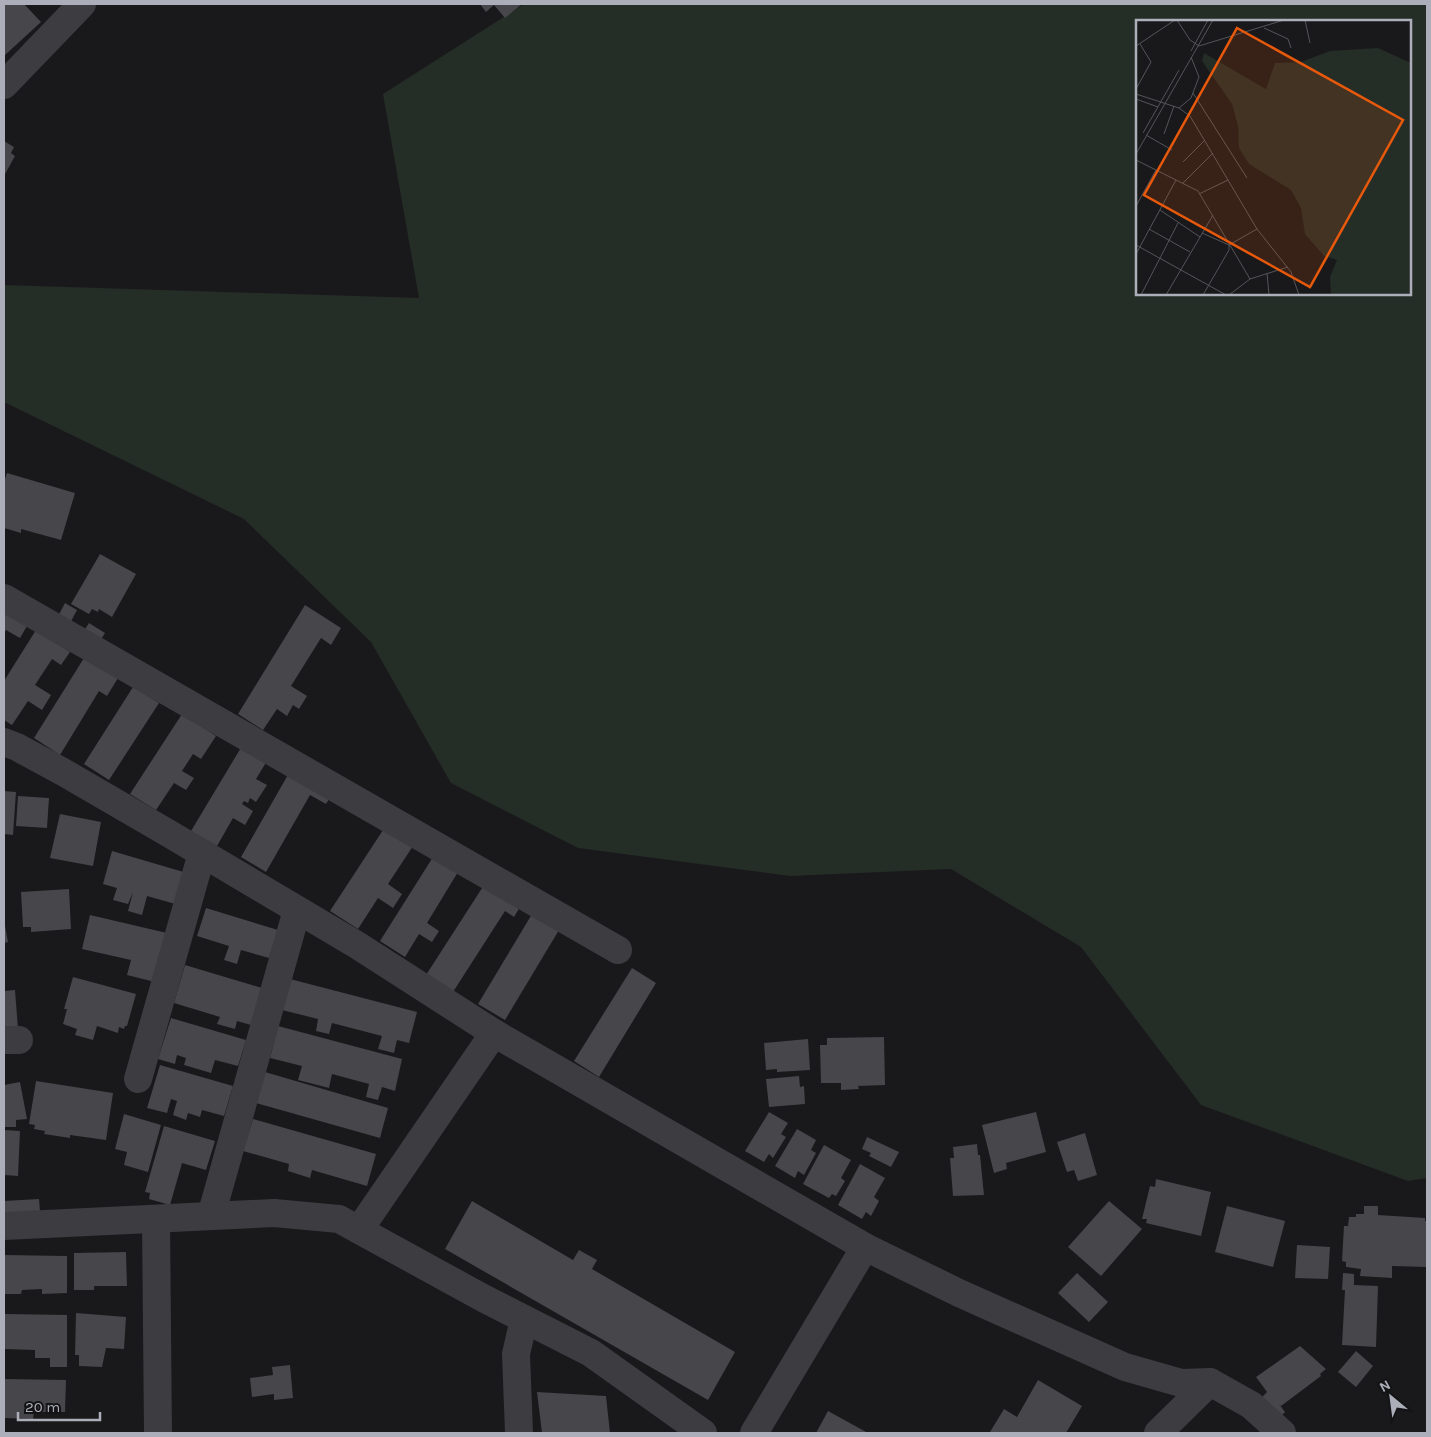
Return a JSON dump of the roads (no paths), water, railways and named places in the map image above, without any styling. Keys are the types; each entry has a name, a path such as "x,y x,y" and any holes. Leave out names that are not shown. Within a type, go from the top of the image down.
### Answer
{"street":[{"path":"4,85 82,4"},
{"path":"4,598 618,950"},
{"path":"4,742 17,746 202,853 357,945 494,1033 865,1247 959,1293 1126,1367 1181,1382 1210,1382 1251,1405 1282,1433"},
{"path":"138,1079 202,853"},
{"path":"211,1216 297,910"},
{"path":"359,1230 494,1033"},
{"path":"4,1226 274,1213 340,1219 591,1354 703,1433"},
{"path":"156,1220 158,1433"},
{"path":"754,1433 865,1247"},
{"path":"519,1433 516,1354 524,1319"},
{"path":"1158,1433 1210,1382"}]}
